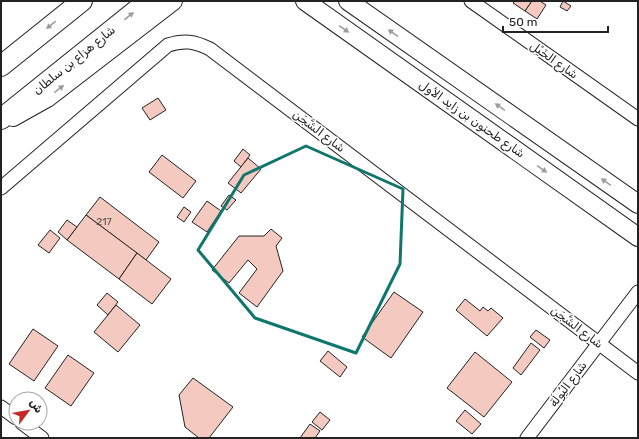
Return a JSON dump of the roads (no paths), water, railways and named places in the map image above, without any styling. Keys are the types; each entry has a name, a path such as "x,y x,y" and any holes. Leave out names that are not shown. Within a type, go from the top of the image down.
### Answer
{"main road":[{"path":"1,66 82,1"},
{"name":"شارع هزاع بن سلطان","path":"1,121 148,1"}],"street":[{"path":"1,121 21,113 47,98 173,1"},
{"name":"شارع طحنون بن زايد الأول","path":"305,1 638,237"},
{"path":"348,1 638,204"},
{"name":"شارع الخَيْل","path":"471,1 638,119"},
{"name":"شارع الشَّجَن","path":"1,188 168,45 182,41 197,42 210,49 638,373"},
{"name":"شارع اليُولَة","path":"527,438 638,292"},
{"path":"33,431 42,438"}]}
